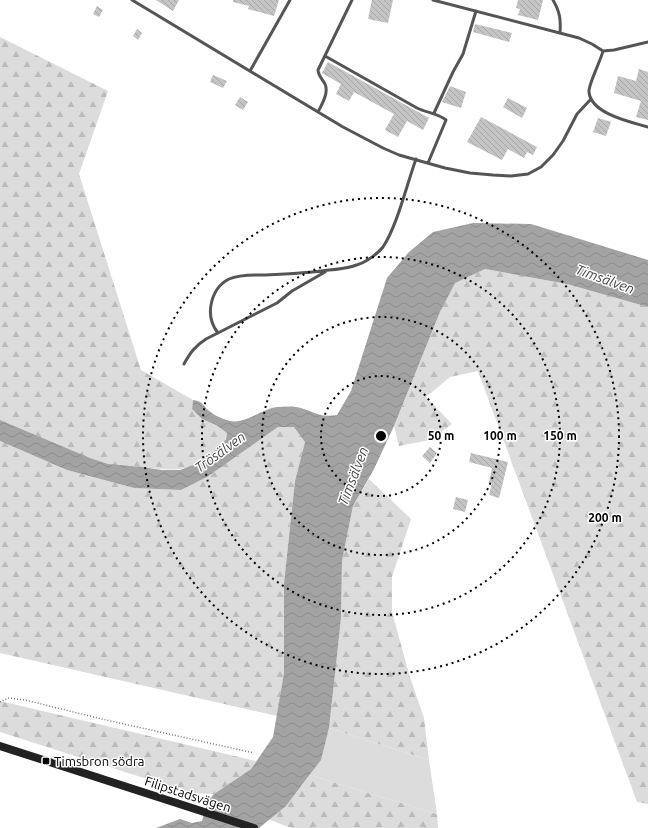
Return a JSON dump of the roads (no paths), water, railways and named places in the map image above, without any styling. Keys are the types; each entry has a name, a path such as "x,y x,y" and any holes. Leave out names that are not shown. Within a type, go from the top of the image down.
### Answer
{"main road":[{"name":"Filipstadsvägen","path":"0,746 254,828"}],"lane":[{"path":"132,0 318,112 383,148 399,155 470,173 511,176 528,174 541,167 553,155 563,141 577,114 591,99"},
{"path":"250,71 290,0"},
{"path":"318,112 323,104 326,92 326,86 318,73 318,70 352,0"},
{"path":"432,0 579,38 603,51 648,42"},
{"path":"554,0 559,11 561,22 560,33"},
{"path":"434,113 463,54 476,11"},
{"path":"603,51 591,84 589,92 591,99 596,106 605,112 648,127"},
{"path":"325,56 417,108 428,113 439,115 446,120 428,163"},
{"path":"218,333 211,320 212,301 216,290 229,279 249,275 301,274 339,270 368,261 383,247 396,219 416,159"},
{"path":"184,364 189,354 196,346 277,303 292,291 328,270"}],"water":[{"path":"473,223 531,224 648,260 648,307 567,284 485,269 455,283 440,312 394,426 374,469 353,506 342,561 341,618 329,728 321,760 286,806 259,828 156,828 180,819 192,823 202,821 208,801 214,794 251,769 273,737 284,673 284,583 295,481 305,442 294,427 278,427 207,477 181,490 134,488 67,470 0,441 0,420 90,458 108,464 162,470 180,470 196,464 209,456 226,439 227,433 216,425 202,419 192,409 193,400 200,402 215,415 230,421 242,420 265,410 277,407 296,407 319,415 337,415 351,391 387,278 409,252 433,232"}],"place":[{"name":"Timsbron södra","path":"46,761"}],"water label":[{"name":"Timsälven","path":"605,279"},
{"name":"Trösälven","path":"220,452"},
{"name":"Timsälven","path":"353,476"}]}
